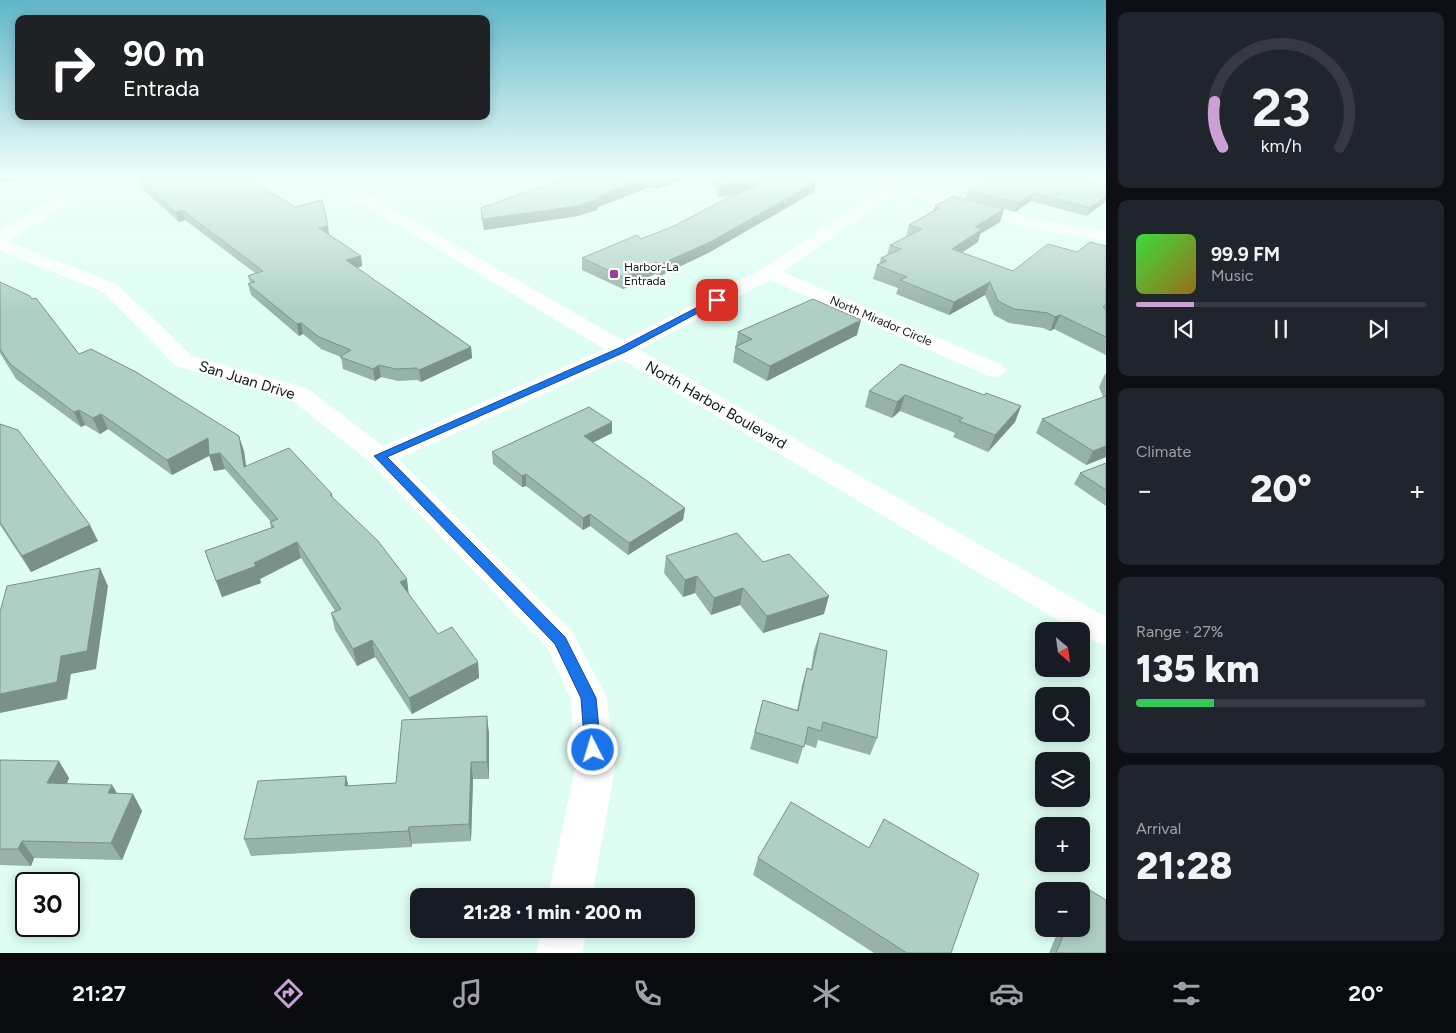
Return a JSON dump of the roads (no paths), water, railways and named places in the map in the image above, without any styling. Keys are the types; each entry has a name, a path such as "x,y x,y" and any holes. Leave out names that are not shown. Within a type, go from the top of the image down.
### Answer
{"street":[{"path":"0,238 27,221"},
{"name":"North Harbor Boulevard","path":"402,221 1106,633"},
{"path":"380,456 622,350 769,273 843,221"},
{"path":"1025,221 1106,236"},
{"name":"San Juan Drive","path":"0,244 110,288 184,361 298,393 380,456 560,640 589,698 595,768 572,888"},
{"name":"North Mirador Circle","path":"769,273 994,370"},
{"path":"559,953 562,938"}],"place":[{"name":"Harbor-La Entrada","path":"614,274"}]}
